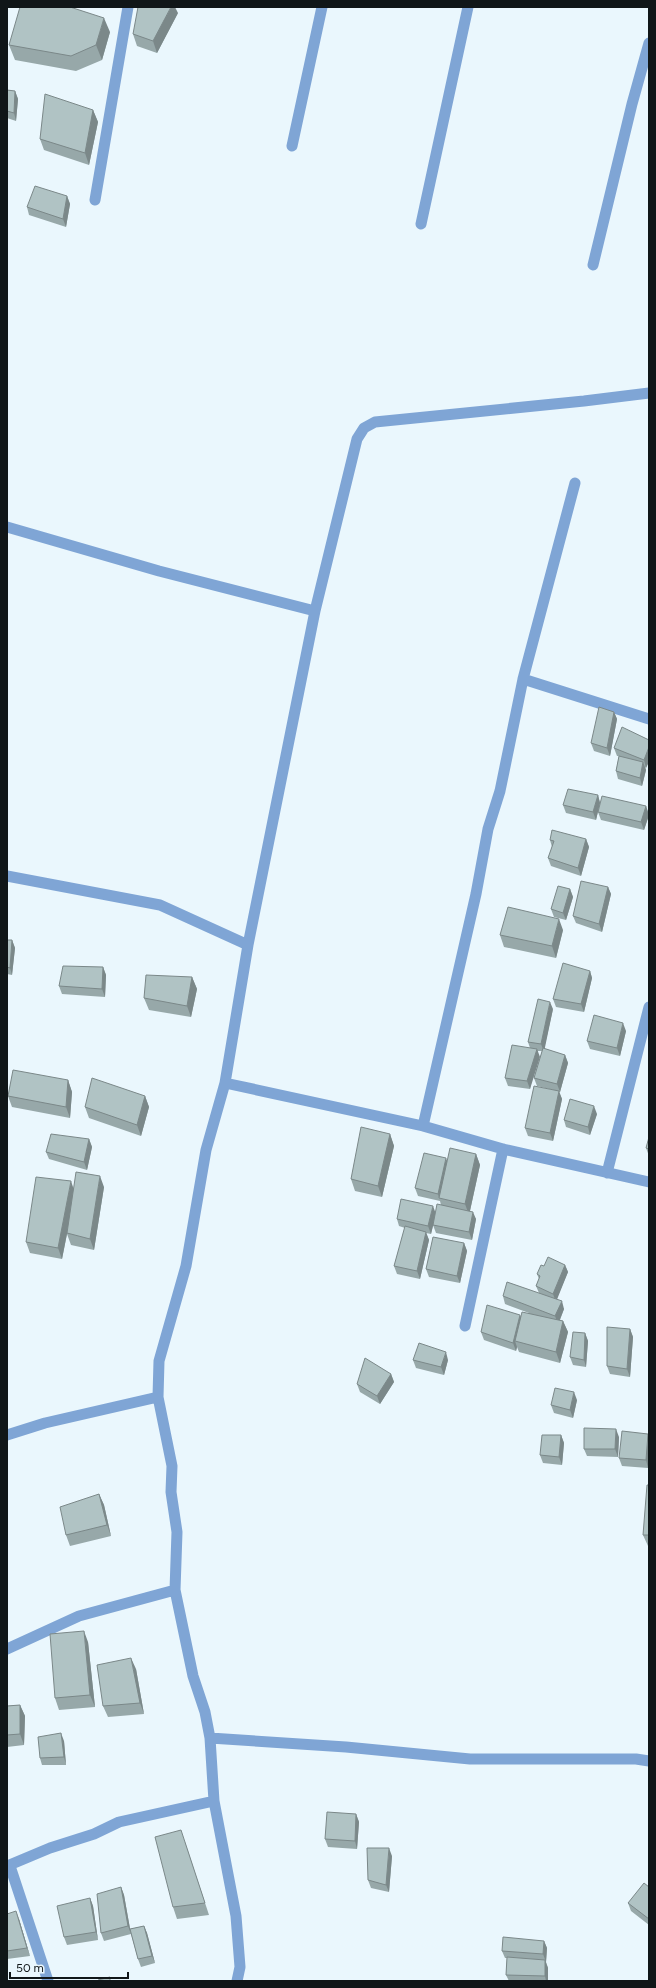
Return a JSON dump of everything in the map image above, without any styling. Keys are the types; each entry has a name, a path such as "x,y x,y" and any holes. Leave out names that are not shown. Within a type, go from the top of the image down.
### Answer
{"street":[{"path":"95,200 128,7"},
{"path":"292,146 322,7"},
{"path":"421,224 468,7"},
{"path":"593,265 632,104 649,43"},
{"path":"237,1981 240,1968 236,1916 214,1802 210,1738 205,1712 193,1676 175,1590 177,1532 171,1492 172,1466 158,1397 159,1361 186,1266 206,1150 225,1083 248,945 315,611 357,439 364,428 375,422 649,393"},
{"path":"423,1126 476,894 488,829 500,791 523,679 575,483"},
{"path":"7,528 159,571 315,611"},
{"path":"523,679 649,719"},
{"path":"7,876 160,905 248,945"},
{"path":"607,1173 649,1007"},
{"path":"225,1083 423,1126 503,1150 649,1182"},
{"path":"465,1326 503,1150"},
{"path":"7,1435 45,1423 158,1397"},
{"path":"7,1649 79,1616 175,1590"},
{"path":"210,1738 346,1747 470,1759 636,1759 649,1762"},
{"path":"48,1981 8,1866 50,1848 94,1834 119,1822 214,1802"}],"building":[{"path":"20,7 70,7 104,18 96,45 71,56 9,45"},
{"path":"138,7 171,7 153,41 133,34"},
{"path":"7,90 15,91 14,113 7,111"},
{"path":"45,94 93,110 85,153 40,139"},
{"path":"35,186 67,196 63,219 27,207"},
{"path":"599,707 614,712 607,748 591,743"},
{"path":"622,727 649,740 649,747 644,760 614,748"},
{"path":"619,756 643,762 640,778 616,771"},
{"path":"568,789 598,795 593,812 563,805"},
{"path":"602,796 646,806 641,822 598,812"},
{"path":"552,830 586,839 578,868 548,858 554,841 550,840"},
{"path":"581,881 608,887 599,924 573,916"},
{"path":"558,886 570,889 563,913 551,909"},
{"path":"508,907 559,919 552,946 500,935"},
{"path":"7,940 12,940 10,968 7,967"},
{"path":"563,963 590,971 581,1004 553,999"},
{"path":"63,966 103,967 102,989 59,986"},
{"path":"146,975 192,977 187,1006 144,998"},
{"path":"538,999 550,1002 541,1044 528,1042"},
{"path":"594,1015 623,1023 617,1048 587,1041"},
{"path":"512,1045 537,1049 527,1081 505,1078"},
{"path":"543,1048 565,1055 557,1084 534,1078"},
{"path":"13,1070 68,1080 66,1107 8,1096"},
{"path":"92,1078 145,1096 137,1125 85,1107"},
{"path":"534,1086 559,1091 550,1133 525,1128"},
{"path":"570,1099 594,1106 588,1127 564,1120"},
{"path":"361,1127 390,1134 378,1186 351,1179"},
{"path":"51,1134 89,1139 84,1162 46,1152"},
{"path":"649,1137 649,1149 646,1148"},
{"path":"450,1148 476,1154 465,1204 439,1198"},
{"path":"424,1153 446,1158 438,1194 415,1188"},
{"path":"76,1172 100,1176 90,1239 67,1233"},
{"path":"36,1177 71,1181 58,1248 26,1242"},
{"path":"401,1199 433,1206 428,1226 397,1219"},
{"path":"437,1204 473,1212 469,1232 433,1225"},
{"path":"405,1226 426,1232 417,1271 394,1266"},
{"path":"433,1237 464,1243 457,1276 426,1269"},
{"path":"548,1257 565,1265 553,1294 536,1286 540,1276 537,1274 541,1265 544,1266"},
{"path":"507,1282 562,1301 555,1316 503,1296"},
{"path":"487,1305 520,1315 513,1343 481,1332"},
{"path":"522,1312 563,1321 556,1352 515,1341"},
{"path":"607,1327 630,1329 627,1369 607,1366"},
{"path":"573,1332 585,1333 584,1360 570,1357"},
{"path":"419,1343 446,1352 441,1367 413,1360"},
{"path":"365,1358 391,1374 377,1396 357,1384"},
{"path":"555,1388 574,1392 570,1410 551,1405"},
{"path":"584,1428 616,1429 615,1449 584,1449"},
{"path":"622,1431 648,1434 646,1460 619,1458"},
{"path":"542,1435 561,1435 559,1457 540,1455"},
{"path":"647,1485 649,1485 649,1535 643,1535"},
{"path":"99,1494 107,1525 66,1535 60,1507"},
{"path":"84,1631 90,1695 55,1698 50,1634"},
{"path":"131,1658 140,1703 103,1706 97,1665"},
{"path":"20,1705 20,1734 7,1735 7,1706"},
{"path":"61,1733 64,1757 40,1758 38,1737"},
{"path":"327,1812 356,1814 355,1841 325,1839"},
{"path":"181,1830 205,1903 173,1907 155,1837"},
{"path":"367,1848 389,1848 386,1885 368,1880"},
{"path":"644,1883 649,1887 649,1919 628,1903"},
{"path":"121,1887 128,1926 101,1933 97,1894"},
{"path":"90,1898 96,1932 64,1937 57,1906"},
{"path":"16,1911 27,1948 7,1951 7,1914"},
{"path":"144,1926 152,1956 138,1959 130,1929"},
{"path":"503,1937 544,1941 543,1954 502,1951"},
{"path":"507,1957 545,1960 545,1976 506,1975"},
{"path":"110,1977 110,1981 98,1981 98,1980"}]}
